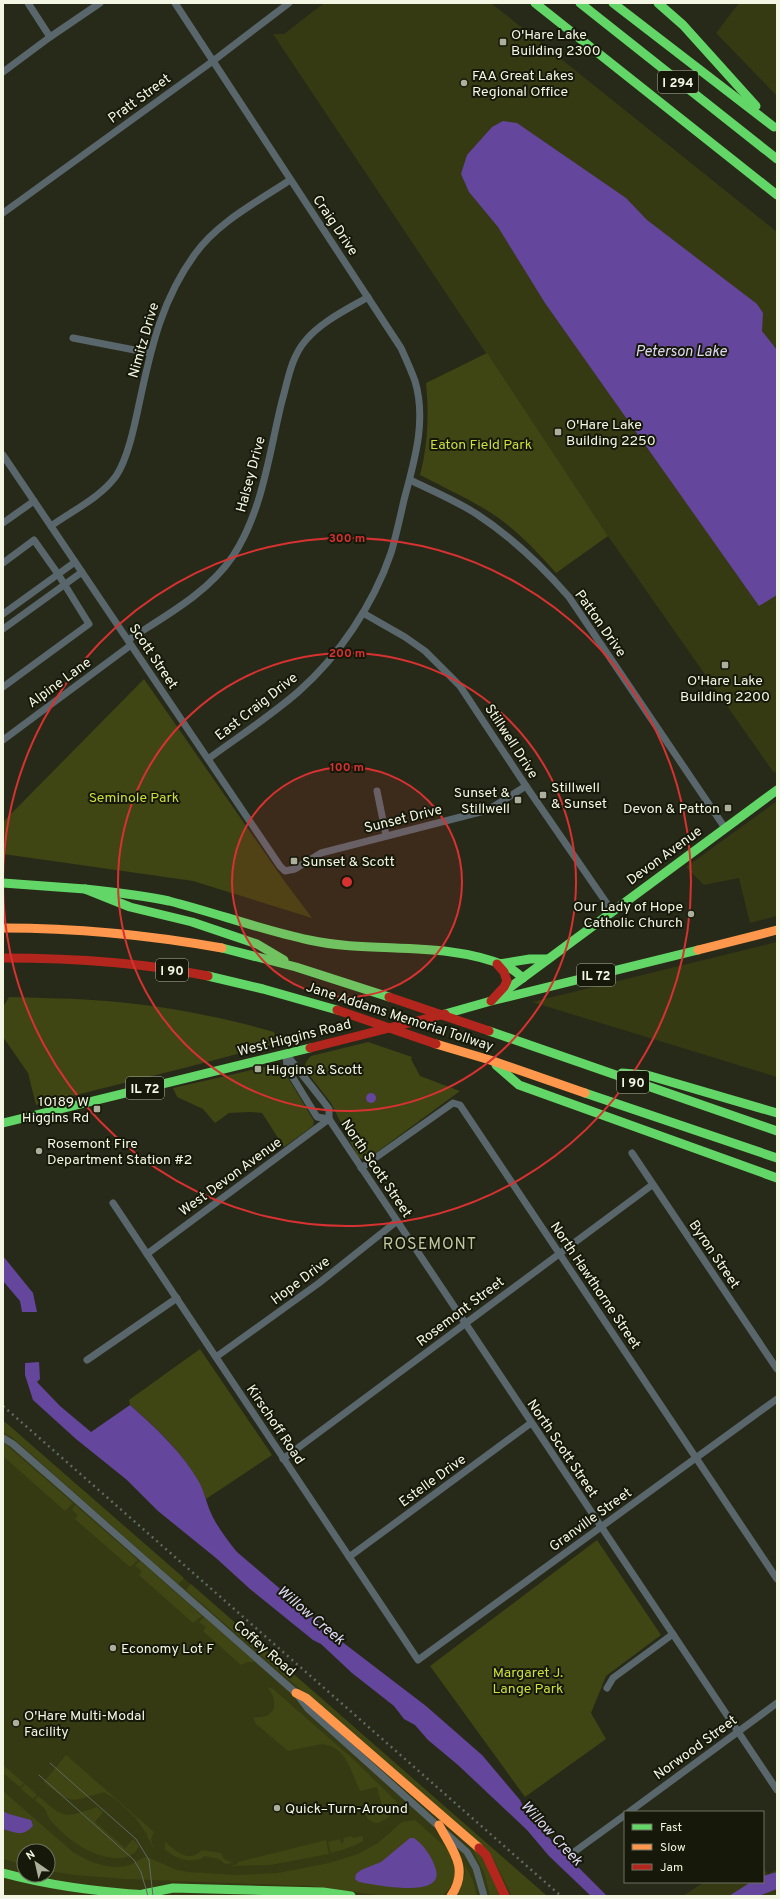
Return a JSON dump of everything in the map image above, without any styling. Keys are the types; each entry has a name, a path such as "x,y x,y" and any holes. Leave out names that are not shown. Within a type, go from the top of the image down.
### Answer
{"main road":[{"name":"I 294","path":"535,3 777,195"},
{"name":"I 294","path":"580,3 777,159"},
{"path":"613,3 776,129"},
{"path":"658,3 683,25 703,46 776,129"},
{"name":"Devon Avenue","path":"491,1001 777,790"},
{"name":"Jane Addams Memorial Tollway","path":"3,883 85,889 130,907 192,922 257,944 296,967"},
{"path":"85,889 131,894 168,901 309,940 357,947 443,951 467,954 507,966 536,990"},
{"name":"Jane Addams Memorial Tollway","path":"3,928 84,930 147,936 205,946 296,967 489,1031 603,1072 777,1131"},
{"name":"West Higgins Road","path":"3,1123 425,1020 491,1001 777,930"},
{"name":"Jane Addams Memorial Tollway","path":"3,958 92,960 139,964 207,976 266,989 337,1010 436,1044 490,1060 777,1158"},
{"path":"497,964 548,959"},
{"path":"491,1001 504,987 507,981 504,972 497,964"},
{"path":"490,1060 519,1085 777,1178"},
{"path":"603,1072 647,1075 777,1113"},
{"path":"296,1693 306,1698 471,1839 486,1855 505,1896"},
{"path":"439,1825 448,1844 458,1858 460,1865 461,1875 451,1896"},
{"path":"3,1873 55,1886 98,1892 167,1896"},
{"path":"142,1894 172,1888 322,1892 351,1896"}],"street":[{"path":"28,3 50,37"},
{"path":"3,72 50,37 100,3"},
{"name":"Craig Drive","path":"175,3 401,348 415,382 420,410 419,437 410,480"},
{"name":"Pratt Street","path":"3,213 213,61 289,3"},
{"name":"Nimitz Drive","path":"51,526 95,496 110,483 117,474 133,432 150,353 160,318 171,294 196,253 214,233 234,216 290,180"},
{"name":"Halsey Drive","path":"130,643 190,599 209,583 233,556 253,519 292,362 306,340 322,325 368,297"},
{"path":"73,338 150,353"},
{"name":"Scott Street","path":"3,455 280,866 286,871"},
{"name":"East Craig Drive","path":"208,759 268,716 298,691 344,640 363,613 390,553 410,480"},
{"name":"Patton Drive","path":"410,480 478,515 509,538 542,566 569,597 725,828"},
{"path":"3,523 34,501"},
{"path":"3,563 34,540 58,574 89,624 3,687"},
{"path":"3,614 75,562"},
{"path":"3,629 82,572"},
{"name":"Stillwell Drive","path":"363,613 405,637 425,651 460,686 526,786 612,911"},
{"name":"Alpine Lane","path":"3,740 130,643"},
{"name":"Sunset Drive","path":"286,871 294,870 321,852 488,810 526,786"},
{"path":"376,791 386,835"},
{"name":"North Scott Street","path":"286,1054 287,1068 317,1117 329,1119"},
{"name":"North Scott Street","path":"286,1054 326,1105 329,1119 361,1168 739,1731 777,1790"},
{"name":"North Hawthorne Street","path":"361,1168 453,1103 460,1105 777,1578"},
{"name":"West Devon Avenue","path":"147,1254 329,1119"},
{"name":"Byron Street","path":"632,1153 652,1185 777,1369"},
{"name":"Rosemont Street","path":"284,1459 652,1185"},
{"name":"Kirschoff Road","path":"113,1203 418,1660"},
{"name":"Hope Drive","path":"216,1358 319,1283 397,1221"},
{"path":"87,1360 176,1298"},
{"name":"Granville Street","path":"418,1660 777,1399"},
{"name":"Estelle Drive","path":"349,1557 531,1423"},
{"name":"Coffey Road","path":"3,1438 13,1444 296,1693 308,1709 439,1825 467,1852 476,1868 484,1896"},
{"path":"607,1688 613,1678 673,1634"},
{"name":"Norwood Street","path":"630,1811 777,1703"},
{"path":"574,1852 624,1816"}],"shaded area":[{"path":"324,3 491,3 777,232 777,770 774,773 608,536 273,34 284,34"},
{"path":"739,3 777,3 777,96 716,33"},
{"path":"777,801 777,916 750,923 739,878 704,885 686,867"},
{"path":"777,942 777,1077 532,1002"},
{"path":"5,1422 547,1896 3,1896 3,1424"},
{"path":"764,1869 768,1874 777,1869 777,1896 683,1896 702,1883 764,1883"}],"green space":[{"name":"Eaton Field Park","path":"487,353 608,536 556,573 513,529 493,514 460,495 420,475 425,452 427,429 426,383"},
{"name":"Seminole Park","path":"144,679 285,882 312,918 193,881 3,854 3,822"},
{"path":"9,997 114,1002 184,1011 274,1032 278,1043 36,1105 28,1073 3,1037 3,1007"},
{"path":"368,1042 412,1057 411,1059 420,1076 460,1091 370,1157 361,1159 358,1157 331,1103 306,1071 305,1064 311,1056"},
{"path":"273,1065 279,1066 284,1071 314,1121 313,1126 284,1147 262,1113 229,1113 215,1123 203,1109 177,1097 173,1088"},
{"path":"200,1349 272,1455 206,1499 200,1485 184,1459 164,1436 130,1405 129,1400"},
{"path":"5,1422 184,1578 178,1584 13,1438 3,1432 3,1424"},
{"path":"3,1442 73,1503 65,1511 3,1456"},
{"path":"75,1505 138,1560 130,1567 75,1519 78,1515 72,1510"},
{"name":"Margaret J. Lange Park","path":"597,1540 661,1635 606,1676 591,1713 606,1739 525,1797 430,1666"},
{"path":"140,1561 202,1616 193,1623 139,1575 142,1571 135,1566"},
{"path":"191,1584 547,1896 512,1896 491,1855 186,1590"},
{"path":"204,1617 254,1662 247,1662 241,1665 203,1631 206,1627 199,1622"},
{"path":"267,1687 273,1689 353,1759 397,1802 398,1806 385,1820 374,1823 368,1819 363,1811 382,1806 377,1787 360,1791 351,1769 343,1755 337,1750 322,1744 288,1751 256,1724 253,1717 267,1716 274,1709 274,1698"},
{"path":"66,1755 154,1832 151,1839 154,1850 146,1833 135,1817 115,1799 104,1792 84,1798 71,1799 60,1795 44,1782"},
{"path":"3,1765 24,1783 20,1787 3,1773"},
{"path":"25,1784 37,1795 33,1799 21,1789"},
{"path":"3,1791 73,1852 93,1862 108,1866 123,1867 147,1857 177,1870 188,1872 238,1875 278,1873 329,1863 358,1854 378,1843 402,1822 415,1820 450,1851 456,1872 453,1884 443,1896 383,1896 311,1886 125,1879 56,1872 56,1843 16,1843 16,1863 3,1859"},
{"path":"38,1796 54,1809 65,1814 71,1815 97,1807 103,1812 95,1822 125,1848 133,1839 139,1846 133,1854 123,1858 107,1857 89,1851 72,1841 51,1821 45,1810 35,1800"},
{"path":"352,1836 353,1838 363,1836 363,1841 354,1846 331,1853 328,1842 340,1839 341,1843 344,1842 344,1838"},
{"path":"326,1840 329,1854 270,1865 230,1866 238,1864 238,1862"},
{"path":"165,1842 183,1855 192,1856 202,1850 221,1853 224,1859 233,1863 225,1864 219,1859 204,1856 203,1858 193,1860 178,1858 165,1849"},
{"path":"470,1845 478,1850 502,1896 490,1896 484,1872"},
{"path":"465,1865 473,1881 477,1896 457,1896 465,1874"}],"water":[{"name":"Peterson Lake","path":"503,121 517,123 626,198 647,220 757,304 763,313 762,331 777,350 777,595 759,606 545,303 498,227 469,192 461,174 467,155 492,127"},
{"path":"369,1093 373,1093 375,1094 375,1102 369,1103 366,1100 366,1096"},
{"path":"3,1256 33,1293 37,1312 22,1312 20,1301 3,1281"},
{"path":"39,1362 40,1379 37,1382 60,1406 91,1432 130,1405 168,1441 185,1461 201,1485 215,1522 237,1552 341,1641 426,1706 482,1755 520,1800 529,1818 607,1896 591,1896 549,1856 527,1830 458,1765 428,1740 415,1725 404,1719 394,1706 352,1673 321,1644 313,1640 250,1589 216,1558 158,1511 127,1480 76,1439 33,1400 25,1375 25,1363"},
{"path":"3,1811 31,1820 33,1826 23,1833 16,1833 3,1829"},
{"path":"410,1838 414,1838 421,1844 433,1861 436,1870 436,1879 430,1885 406,1888 393,1887 359,1882 355,1879 356,1874 361,1870 381,1862"},
{"path":"777,1872 777,1889 759,1896 729,1896 749,1883 764,1883 764,1876"}],"tram line":[{"path":"50,1763 136,1839 149,1860 153,1896"},
{"path":"39,1775 134,1860 141,1872 148,1896"}],"railway":[{"path":"3,1406 561,1896"}],"traffic: fast":[{"path":"535,3 777,195"},
{"path":"580,3 777,159"},
{"path":"613,3 774,127"},
{"path":"658,3 683,25 756,106"},
{"path":"501,994 777,790"},
{"path":"3,883 85,889 130,907 192,922 257,944 284,960"},
{"path":"85,889 138,895 169,901 309,940 333,944 458,953 482,958 506,966 523,978"},
{"path":"222,948 296,967 389,997"},
{"path":"445,1014 491,1001 698,950"},
{"path":"499,964 530,959 548,959"},
{"path":"208,976 263,989 337,1010"},
{"path":"489,1031 777,1131"},
{"path":"3,1123 310,1048"},
{"path":"496,1065 519,1085 777,1178"},
{"path":"622,1073 647,1075 777,1113"},
{"path":"585,1093 777,1158"},
{"path":"3,1873 39,1882 75,1888 149,1895"},
{"path":"143,1894 173,1888 323,1892 351,1896"}],"traffic: slow":[{"path":"3,928 58,929 113,933 167,939 222,948"},
{"path":"698,950 777,930"},
{"path":"436,1044 490,1060 585,1093"},
{"path":"296,1693 306,1698 479,1848"},
{"path":"439,1825 454,1851 459,1868 459,1877 451,1896"}],"traffic: jam":[{"path":"3,958 55,959 132,964 208,976"},
{"path":"491,1001 504,987 507,981 504,972 497,964"},
{"path":"389,997 489,1031"},
{"path":"337,1010 436,1044"},
{"path":"310,1048 445,1014"},
{"path":"479,1848 486,1855 505,1896"}],"place":[{"name":"O'Hare Lake Building 2300","path":"503,42"},
{"name":"FAA Great Lakes Regional Office","path":"464,83"},
{"name":"O'Hare Lake Building 2250","path":"558,432"},
{"name":"O'Hare Lake Building 2200","path":"725,665"},
{"name":"Stillwell & Sunset","path":"543,795"},
{"name":"Sunset & Stillwell","path":"518,800"},
{"name":"Devon & Patton","path":"728,808"},
{"name":"Sunset & Scott","path":"294,861"},
{"name":"Our Lady of Hope Catholic Church","path":"691,914"},
{"name":"Higgins & Scott","path":"258,1069"},
{"name":"10189 W Higgins Rd","path":"97,1109"},
{"name":"Rosemont Fire Department Station #2","path":"39,1151"},
{"name":"Economy Lot F","path":"113,1648"},
{"name":"O'Hare Multi-Modal Facility","path":"16,1723"},
{"name":"Quick–Turn-Around","path":"277,1808"}],"district":[{"name":"ROSEMONT","path":"430,1243"}],"water label":[{"name":"Willow Creek","path":"311,1615"},
{"name":"Willow Creek","path":"552,1833"}]}
